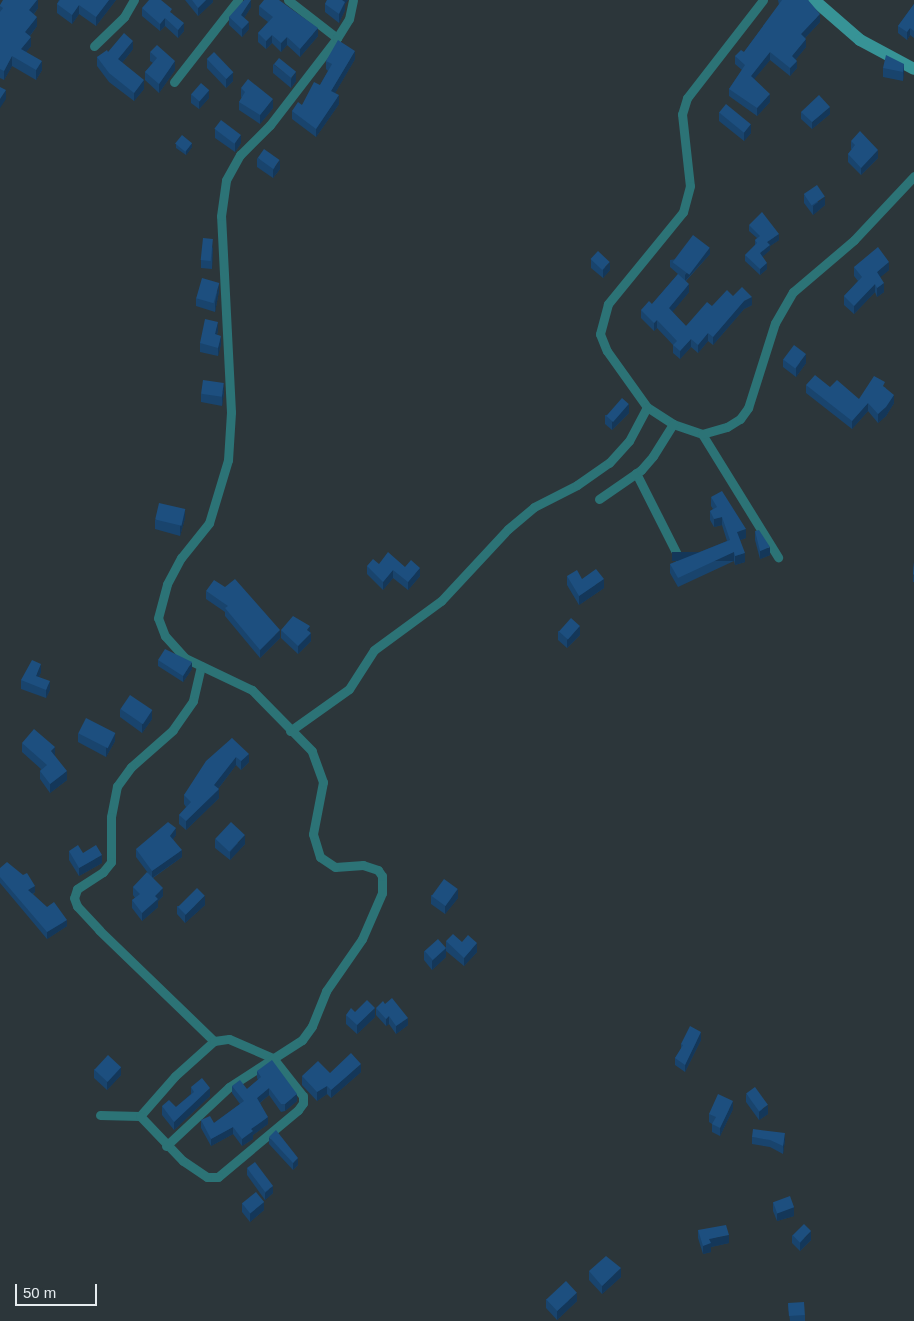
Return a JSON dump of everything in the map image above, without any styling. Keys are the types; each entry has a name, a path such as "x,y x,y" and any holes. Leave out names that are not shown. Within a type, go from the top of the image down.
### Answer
{"street":[{"path":"94,46 124,17 134,0"},
{"path":"174,82 238,0"},
{"path":"288,0 337,38"},
{"path":"166,1146 229,1087 302,1040 312,1026 326,992 362,939 382,893 382,876 378,870 363,865 335,867 320,857 313,834 323,782 312,751 290,731 252,690 185,658 165,636 158,618 167,584 181,558 209,523 228,460 231,420 222,193 240,155 270,125 337,38 349,19 353,0"},
{"path":"763,0 687,98 682,114 690,186 683,212 619,289 602,317 600,334 606,351 647,407 671,423 702,434 727,427 740,419 748,408 775,323 793,292 854,240 914,176"},
{"path":"814,0 860,40 914,69"},
{"path":"290,731 349,689 374,650 441,601 508,529 534,507 577,485 608,463 629,441 647,407"},
{"path":"599,499 636,474 653,456 671,423"},
{"path":"702,434 778,557"},
{"path":"636,474 679,558"},
{"path":"201,666 193,701 173,730 131,767 117,786 111,817 112,862 103,872 77,888 74,898 77,906 99,930 214,1041"},
{"path":"100,1114 140,1116 166,1146 208,1177 218,1177 228,1172 304,1103 303,1096 272,1058 229,1039 214,1041 175,1076 140,1116"}],"building":[{"path":"3,0 37,0 29,10 37,17 25,32 31,37 21,49 42,61 36,70 12,56 4,71 0,69 0,12 3,8 0,5"},
{"path":"60,0 109,0 96,17 79,5 72,15 57,4"},
{"path":"149,0 161,0 172,9 170,12 184,23 178,30 165,18 160,24 142,8"},
{"path":"192,0 206,0 198,8"},
{"path":"244,0 251,0 241,15 249,22 242,29 229,17"},
{"path":"264,0 279,0 318,28 300,49 287,37 281,43 272,35 266,41 258,33 273,17 259,6"},
{"path":"327,0 342,0 345,2 339,14 325,4"},
{"path":"782,0 808,0 820,14 801,34 806,39 792,56 797,61 790,68 770,52 751,76 770,94 757,108 729,89 745,65 735,56 741,50 744,52"},
{"path":"914,4 914,31 910,28 907,32 898,26"},
{"path":"124,33 133,41 118,59 144,80 134,93 109,73 97,57 107,50 108,52"},
{"path":"338,40 355,51 331,91 339,95 316,129 292,111 298,102 302,105 314,82 320,85 332,64 326,61"},
{"path":"157,45 175,61 159,84 145,72 157,58 150,52"},
{"path":"214,52 233,72 226,79 207,59"},
{"path":"886,55 904,64 903,72 883,68"},
{"path":"279,58 296,72 291,78 274,64"},
{"path":"248,79 273,99 260,115 239,102 245,92 241,88"},
{"path":"201,83 209,90 199,102 191,94"},
{"path":"0,87 6,90 0,99"},
{"path":"819,95 830,107 812,122 801,112"},
{"path":"726,104 751,124 744,133 719,113"},
{"path":"221,120 241,135 234,144 214,129"},
{"path":"860,131 878,150 861,168 848,154 855,145 851,141"},
{"path":"182,135 192,143 185,152 175,144"},
{"path":"264,149 280,160 273,169 258,158"},
{"path":"817,185 825,197 812,206 804,194"},
{"path":"762,212 779,234 767,242 770,245 760,253 767,263 760,269 745,255 757,243 755,240 760,236 749,225"},
{"path":"693,235 710,248 689,275 673,262"},
{"path":"203,238 213,239 211,261 201,260"},
{"path":"878,247 889,262 877,272 884,283 877,288 875,284 854,306 844,296 862,277 854,267"},
{"path":"598,251 610,262 602,270 590,259"},
{"path":"678,274 689,284 669,308 686,326 707,302 712,306 727,290 733,296 742,287 752,297 744,301 713,337 708,333 698,345 691,339 680,351 673,345 677,341 657,320 654,323 641,310 649,301 652,304"},
{"path":"202,278 219,283 214,303 196,298"},
{"path":"205,319 218,322 215,334 221,336 218,348 200,343"},
{"path":"794,345 806,354 795,368 783,359"},
{"path":"815,375 830,387 837,380 859,399 874,376 885,382 883,386 894,395 886,407 878,414 868,403 852,421 806,385"},
{"path":"203,380 224,383 222,397 201,394"},
{"path":"622,398 629,404 613,422 606,416"},
{"path":"722,491 746,529 737,532 745,553 735,556 734,552 678,578 670,564 730,540 722,517 714,519 710,511 717,507 711,497"},
{"path":"159,503 185,509 181,526 155,520"},
{"path":"759,530 770,547 760,551 755,531"},
{"path":"388,552 405,567 411,560 420,568 408,582 393,570 383,582 367,566 373,559 379,564"},
{"path":"596,569 604,579 579,596 567,576 577,570 582,579"},
{"path":"235,579 280,630 260,650 225,608 228,606 206,591 214,580 225,587"},
{"path":"293,616 310,626 307,630 311,633 298,646 281,630"},
{"path":"571,618 580,626 568,639 559,631"},
{"path":"165,649 192,662 183,676 158,660"},
{"path":"32,660 41,664 36,676 50,681 46,690 21,680"},
{"path":"130,695 152,710 143,724 120,709"},
{"path":"86,718 115,733 108,748 78,733"},
{"path":"34,729 55,747 51,751 67,771 50,784 40,771 47,765 22,743"},
{"path":"232,738 249,754 241,761 236,757 214,785 219,789 186,821 179,815 191,802 184,795 206,761"},
{"path":"168,822 176,828 170,836 182,850 152,871 136,849"},
{"path":"231,822 245,835 229,852 215,839"},
{"path":"78,845 83,853 96,845 102,855 79,868 69,851"},
{"path":"7,862 23,875 27,873 35,886 28,890 47,907 54,902 67,920 47,932 0,877 0,868"},
{"path":"147,872 163,888 155,896 158,899 142,913 132,900 140,894 133,887"},
{"path":"444,879 458,889 445,906 432,896"},
{"path":"197,888 205,896 186,915 178,907"},
{"path":"453,934 462,942 468,935 477,943 464,958 446,941"},
{"path":"438,939 446,948 433,960 425,951"},
{"path":"392,998 408,1018 396,1026 389,1016 386,1019 376,1008 383,1001 385,1004"},
{"path":"367,1000 375,1008 357,1025 346,1015 351,1008 355,1012"},
{"path":"690,1026 701,1032 685,1065 675,1058 683,1045 681,1044"},
{"path":"351,1053 361,1064 331,1090 327,1086 317,1092 302,1076 318,1061 330,1073"},
{"path":"108,1055 121,1067 108,1082 94,1070"},
{"path":"272,1060 297,1094 285,1104 281,1104 269,1088 257,1098 268,1117 251,1129 253,1131 242,1139 233,1127 211,1139 201,1120 210,1116 214,1123 244,1101 232,1086 240,1080 247,1089 261,1077 257,1071"},
{"path":"202,1078 210,1088 174,1122 162,1106 169,1100 176,1107 194,1092 191,1087"},
{"path":"755,1087 768,1105 759,1111 746,1093"},
{"path":"718,1094 733,1101 720,1128 712,1124 716,1117 709,1114"},
{"path":"753,1129 785,1133 783,1146 770,1140 752,1137"},
{"path":"276,1130 298,1158 293,1163 269,1137"},
{"path":"255,1162 273,1186 265,1192 247,1168"},
{"path":"256,1192 264,1202 250,1213 242,1203"},
{"path":"790,1196 794,1207 777,1213 773,1202"},
{"path":"804,1224 811,1231 800,1242 793,1235"},
{"path":"726,1225 729,1235 709,1239 711,1243 703,1246 698,1230"},
{"path":"606,1256 621,1268 602,1286 589,1271"},
{"path":"566,1281 577,1293 557,1311 546,1299"},
{"path":"804,1302 805,1315 789,1316 788,1303"}]}
